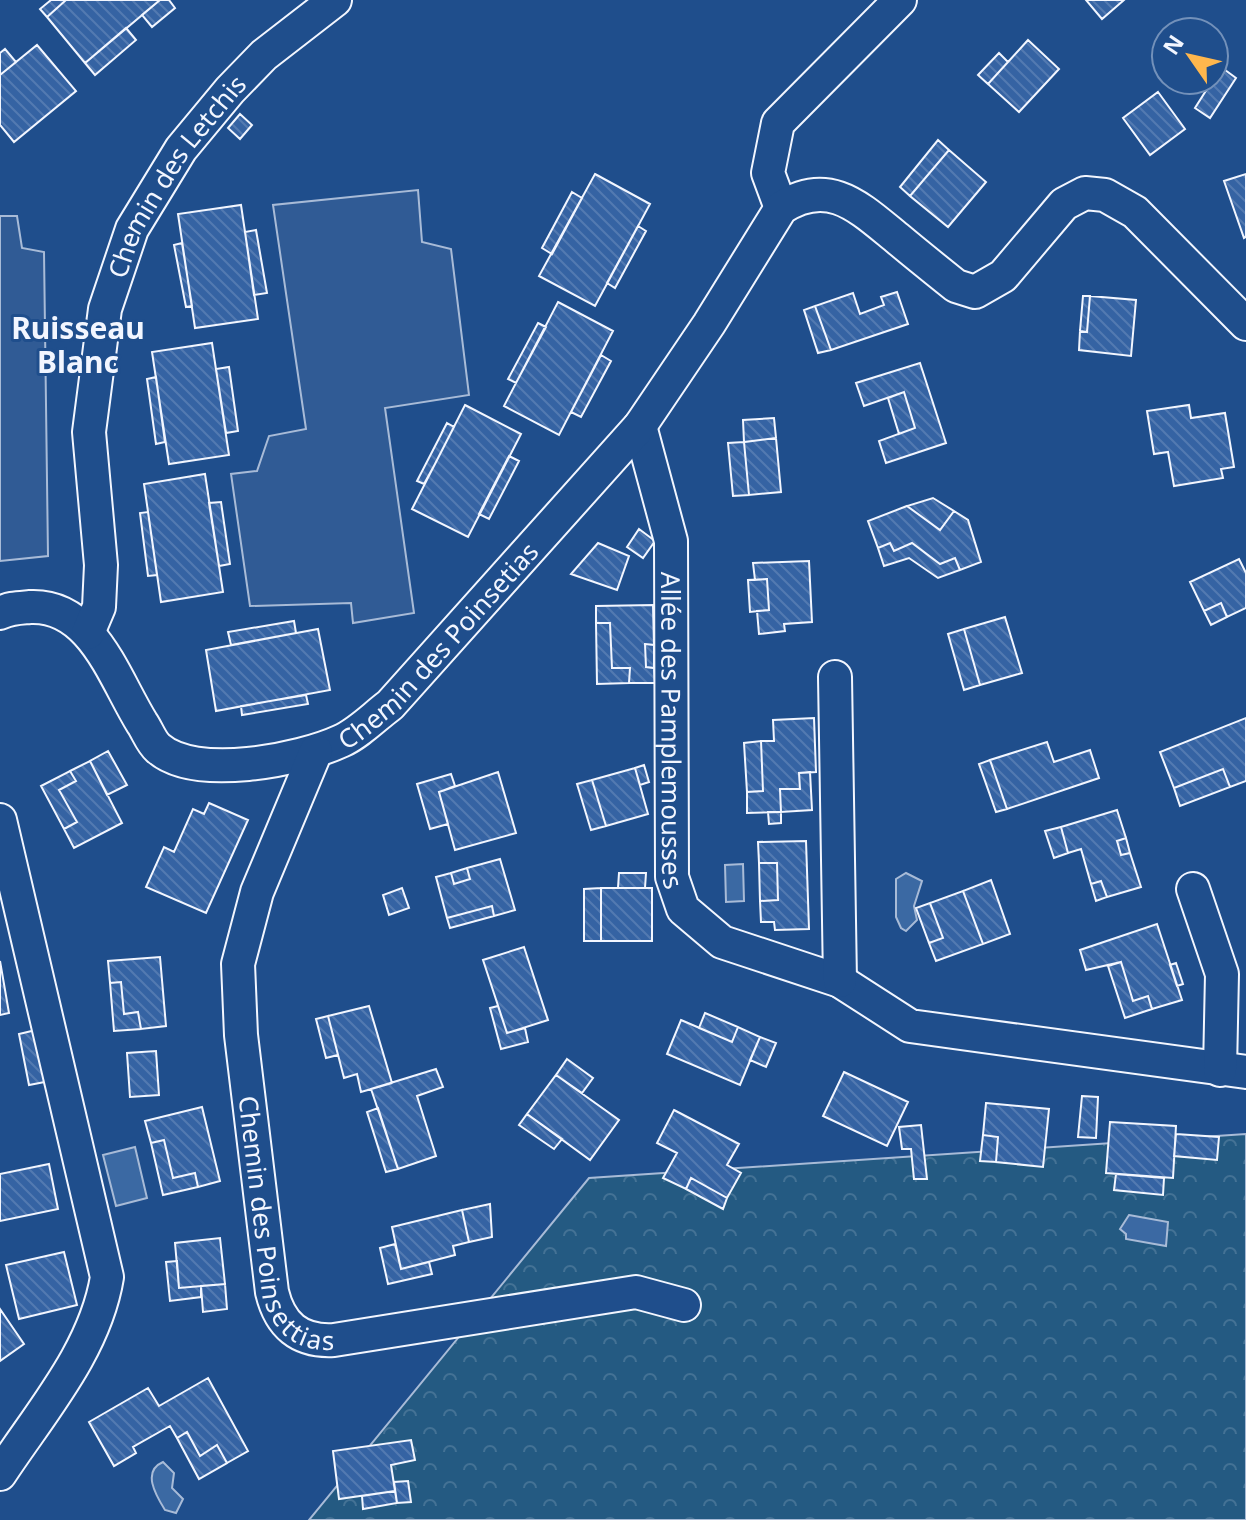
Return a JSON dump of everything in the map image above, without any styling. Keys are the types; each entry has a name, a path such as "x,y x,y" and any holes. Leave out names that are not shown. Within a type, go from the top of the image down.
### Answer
{"street":[{"name":"Chemin des Letchis","path":"88,633 99,607 101,565 89,432 105,309 132,229 181,149 230,90 264,55 335,0"},
{"path":"900,0 778,123 768,173 781,208 800,195 842,198 860,206 956,286 975,292 1003,276 1064,204 1085,193 1105,195 1135,212 1240,308"},
{"name":"Chemin des Poinsetias","path":"0,613 9,608 43,607 68,614 88,633 157,748 183,762 211,765 266,761 316,751 345,739 390,705 640,426 709,324 781,208"},
{"name":"Allée des Pamplemousses","path":"640,426 671,541 672,877 683,909 722,942 840,981 910,1026 1233,1071 1234,970 1193,889"},
{"path":"835,677 840,981"},
{"name":"Chemin des Poinsettias","path":"316,751 257,892 238,964 241,1035 272,1292 282,1322 307,1338 321,1341 636,1292 684,1305"},
{"path":"0,820 107,1277 102,1311 89,1339 0,1474"}],"green space":[{"path":"1246,1134 1246,1520 309,1520 589,1178"}],"shaded area":[{"path":"418,190 422,242 451,249 469,395 385,408 414,613 353,623 351,603 250,606 231,474 257,471 269,436 306,429 273,205"},
{"path":"0,216 17,216 22,248 44,252 48,556 0,561"},
{"path":"743,864 744,901 726,902 725,865"},
{"path":"906,873 922,881 914,906 917,920 906,931 896,917 896,879"},
{"path":"135,1147 147,1198 116,1206 103,1155"},
{"path":"1129,1215 1168,1222 1166,1246 1126,1239 1126,1234 1120,1229"},
{"path":"163,1462 174,1473 172,1488 183,1499 176,1513 165,1510 152,1483 153,1471"}],"building":[{"path":"51,0 66,0 47,17 40,9"},
{"path":"66,0 160,0 85,63 47,17"},
{"path":"160,0 169,0 175,8 152,27 142,15"},
{"path":"1086,0 1124,0 1102,19"},
{"path":"126,28 136,40 95,75 85,63"},
{"path":"1028,40 1059,69 1019,112 988,84"},
{"path":"37,45 76,91 14,142 0,125 0,75"},
{"path":"5,49 16,62 0,75 0,53"},
{"path":"999,53 1008,62 988,84 978,75"},
{"path":"1230,74 1236,78 1230,87"},
{"path":"1153,96 1161,96 1185,129 1150,155 1123,118"},
{"path":"1203,96 1224,96 1210,118 1195,108"},
{"path":"240,114 252,125 240,139 228,128"},
{"path":"938,140 949,150 910,196 900,187"},
{"path":"949,150 986,182 948,227 910,196"},
{"path":"595,174 650,204 595,306 539,276"},
{"path":"1246,174 1246,237 1244,238 1224,181"},
{"path":"572,192 582,198 552,254 542,248"},
{"path":"241,205 258,319 195,328 178,214"},
{"path":"638,226 646,231 615,288 607,283"},
{"path":"256,230 267,293 254,295 245,232"},
{"path":"182,243 192,306 186,307 174,245"},
{"path":"897,292 908,324 831,350 815,306 853,293 860,314 884,305 881,297"},
{"path":"1083,296 1090,296 1087,332 1080,331"},
{"path":"1090,296 1136,300 1131,356 1079,350 1080,331 1087,332"},
{"path":"558,302 613,331 559,435 504,406"},
{"path":"815,306 831,350 818,353 804,310"},
{"path":"538,323 546,327 516,383 508,379"},
{"path":"212,343 229,455 169,464 152,352"},
{"path":"601,355 611,361 581,417 571,412"},
{"path":"920,363 946,443 886,463 879,441 915,428 904,392 864,406 856,383"},
{"path":"229,367 238,431 226,433 216,369"},
{"path":"156,377 165,442 156,444 147,379"},
{"path":"904,392 915,428 899,434 888,398"},
{"path":"465,405 521,434 468,537 412,509"},
{"path":"1189,405 1191,418 1225,413 1234,467 1221,469 1223,478 1174,486 1168,452 1154,454 1147,411"},
{"path":"774,418 776,438 744,442 743,420"},
{"path":"447,423 454,427 435,464 424,484 417,481"},
{"path":"776,438 781,492 749,495 744,442"},
{"path":"744,442 749,495 733,496 728,443"},
{"path":"509,456 519,461 489,519 479,514"},
{"path":"205,474 223,592 161,602 144,484"},
{"path":"933,498 954,511 940,530 907,506"},
{"path":"221,502 230,564 219,566 209,503"},
{"path":"907,506 940,530 954,511 968,520 981,562 960,570 955,558 940,564 912,543 894,551 890,543 878,548 868,521"},
{"path":"148,512 157,575 148,576 140,513"},
{"path":"639,529 655,541 643,558 627,547"},
{"path":"598,543 629,556 617,590 571,574"},
{"path":"890,543 894,551 912,543 940,564 955,558 960,570 938,578 909,558 884,566 878,548"},
{"path":"1239,559 1246,573 1246,608 1227,617 1221,603 1204,611 1190,582"},
{"path":"809,561 812,622 784,624 785,631 759,634 757,611 769,610 767,579 755,580 753,563"},
{"path":"767,579 769,610 750,612 748,580"},
{"path":"1221,603 1227,617 1211,625 1204,611"},
{"path":"653,605 654,645 645,644 646,667 654,668 655,683 629,683 630,668 612,668 610,623 596,623 596,606"},
{"path":"1005,617 1022,673 980,685 964,629"},
{"path":"294,621 296,633 231,645 228,632"},
{"path":"596,623 610,623 612,668 630,668 629,683 597,684"},
{"path":"318,629 330,690 216,711 206,650"},
{"path":"964,629 980,685 964,690 948,634"},
{"path":"645,644 654,645 654,668 646,667"},
{"path":"306,695 308,704 242,715 241,706"},
{"path":"814,718 816,772 799,773 800,789 780,789 781,812 747,813 747,792 763,791 761,741 774,741 773,720"},
{"path":"1246,718 1246,781 1230,787 1223,769 1174,788 1160,752"},
{"path":"761,741 763,791 747,792 744,743"},
{"path":"1047,742 1054,762 1090,750 1099,778 1007,809 990,760"},
{"path":"108,751 127,785 107,795 90,761"},
{"path":"990,760 1007,809 996,812 979,764"},
{"path":"90,761 122,823 74,848 64,829 77,822 59,790 76,781 70,771"},
{"path":"644,765 649,782 640,785 635,768"},
{"path":"635,768 648,814 606,826 592,780"},
{"path":"1223,769 1230,787 1180,806 1174,788"},
{"path":"70,771 76,781 59,790 77,822 64,829 41,786"},
{"path":"498,772 516,833 455,850 439,792"},
{"path":"810,772 812,810 781,812 780,789 800,789 799,773"},
{"path":"451,774 455,786 439,792 448,824 430,829 417,784"},
{"path":"592,780 606,826 591,830 577,784"},
{"path":"209,803 248,820 206,913 146,887 164,847 174,852 193,809 204,814"},
{"path":"1117,810 1126,838 1117,841 1121,855 1130,853 1141,887 1107,897 1101,881 1091,884 1081,849 1068,853 1061,827"},
{"path":"768,812 781,812 781,823 769,824"},
{"path":"1061,827 1068,853 1054,858 1045,831"},
{"path":"1126,838 1130,853 1121,855 1117,841"},
{"path":"806,841 809,929 775,930 774,922 761,922 760,901 778,900 777,863 759,863 758,842"},
{"path":"500,859 515,910 494,916 492,906 447,918 436,877 451,873 454,884 470,879 467,868"},
{"path":"759,863 777,863 778,900 760,901"},
{"path":"467,868 470,879 454,884 451,873"},
{"path":"619,873 646,873 645,888 618,888"},
{"path":"991,880 1010,934 983,944 963,891"},
{"path":"1101,881 1107,897 1096,901 1091,884"},
{"path":"402,888 409,908 389,915 383,895"},
{"path":"601,888 601,941 584,941 584,889"},
{"path":"601,888 652,888 652,941 601,941"},
{"path":"963,891 983,944 936,961 929,943 943,938 930,903"},
{"path":"930,903 943,938 929,943 916,908"},
{"path":"492,906 494,916 450,928 447,918"},
{"path":"1157,924 1182,1000 1152,1009 1148,996 1133,1001 1121,962 1086,970 1080,950"},
{"path":"524,947 548,1020 507,1033 483,960"},
{"path":"160,957 166,1026 141,1029 138,1012 124,1014 121,982 110,983 108,961"},
{"path":"0,961 9,1013 0,1015"},
{"path":"1121,962 1133,1001 1148,996 1152,1009 1125,1018 1108,966"},
{"path":"1176,963 1183,984 1177,986 1170,965"},
{"path":"121,982 124,1014 138,1012 141,1029 114,1031 110,983"},
{"path":"369,1006 392,1083 361,1092 357,1074 344,1078 328,1016"},
{"path":"498,1006 507,1033 525,1028 528,1042 501,1049 490,1008"},
{"path":"705,1013 738,1027 732,1042 699,1028"},
{"path":"328,1016 338,1055 326,1058 316,1019"},
{"path":"681,1020 732,1042 738,1027 760,1037 740,1085 667,1054"},
{"path":"40,1029 50,1081 29,1085 19,1034"},
{"path":"760,1037 776,1043 766,1067 750,1060"},
{"path":"156,1051 159,1095 130,1097 127,1053"},
{"path":"567,1059 593,1078 582,1093 556,1075"},
{"path":"436,1069 443,1087 417,1096 436,1156 398,1169 371,1089"},
{"path":"844,1072 908,1102 887,1146 823,1116"},
{"path":"556,1075 619,1120 590,1160 527,1114"},
{"path":"1082,1096 1098,1097 1096,1138 1078,1137"},
{"path":"986,1103 1049,1109 1043,1167 996,1162 998,1137 983,1135"},
{"path":"202,1107 220,1181 198,1187 195,1173 173,1178 164,1140 151,1143 145,1121"},
{"path":"378,1108 398,1169 386,1172 367,1112"},
{"path":"674,1110 739,1144 727,1165 741,1173 727,1198 691,1178 686,1189 663,1178 677,1153 657,1143"},
{"path":"527,1114 562,1139 554,1149 519,1125"},
{"path":"1110,1122 1176,1126 1173,1178 1106,1173"},
{"path":"921,1125 927,1179 914,1179 911,1149 902,1149 899,1127"},
{"path":"1176,1134 1219,1137 1217,1160 1174,1156"},
{"path":"983,1135 998,1137 996,1162 980,1161"},
{"path":"164,1140 173,1178 195,1173 198,1187 163,1195 151,1143"},
{"path":"49,1164 58,1209 0,1221 0,1174"},
{"path":"1116,1174 1164,1178 1163,1195 1114,1190"},
{"path":"691,1178 727,1198 723,1209 686,1189"},
{"path":"490,1204 492,1237 469,1242 462,1210"},
{"path":"462,1210 469,1242 453,1246 455,1255 401,1269 392,1227"},
{"path":"220,1238 225,1284 179,1288 175,1243"},
{"path":"395,1244 401,1269 429,1262 432,1274 388,1284 380,1248"},
{"path":"64,1252 77,1305 19,1319 6,1265"},
{"path":"177,1261 179,1288 201,1286 201,1297 170,1301 166,1262"},
{"path":"225,1284 227,1309 203,1312 201,1286"},
{"path":"0,1309 24,1344 0,1361"},
{"path":"208,1378 248,1451 227,1463 217,1445 200,1456 187,1432 177,1438 170,1426 133,1447 136,1453 114,1466 89,1422 148,1388 159,1406"},
{"path":"187,1432 200,1456 217,1445 227,1463 199,1479 177,1438"},
{"path":"411,1440 415,1460 391,1465 395,1491 339,1499 333,1451"},
{"path":"408,1481 411,1502 397,1503 394,1482"},
{"path":"395,1491 397,1503 363,1509 362,1496"}],"district":[{"name":"Ruisseau Blanc","path":"78,344"}]}
